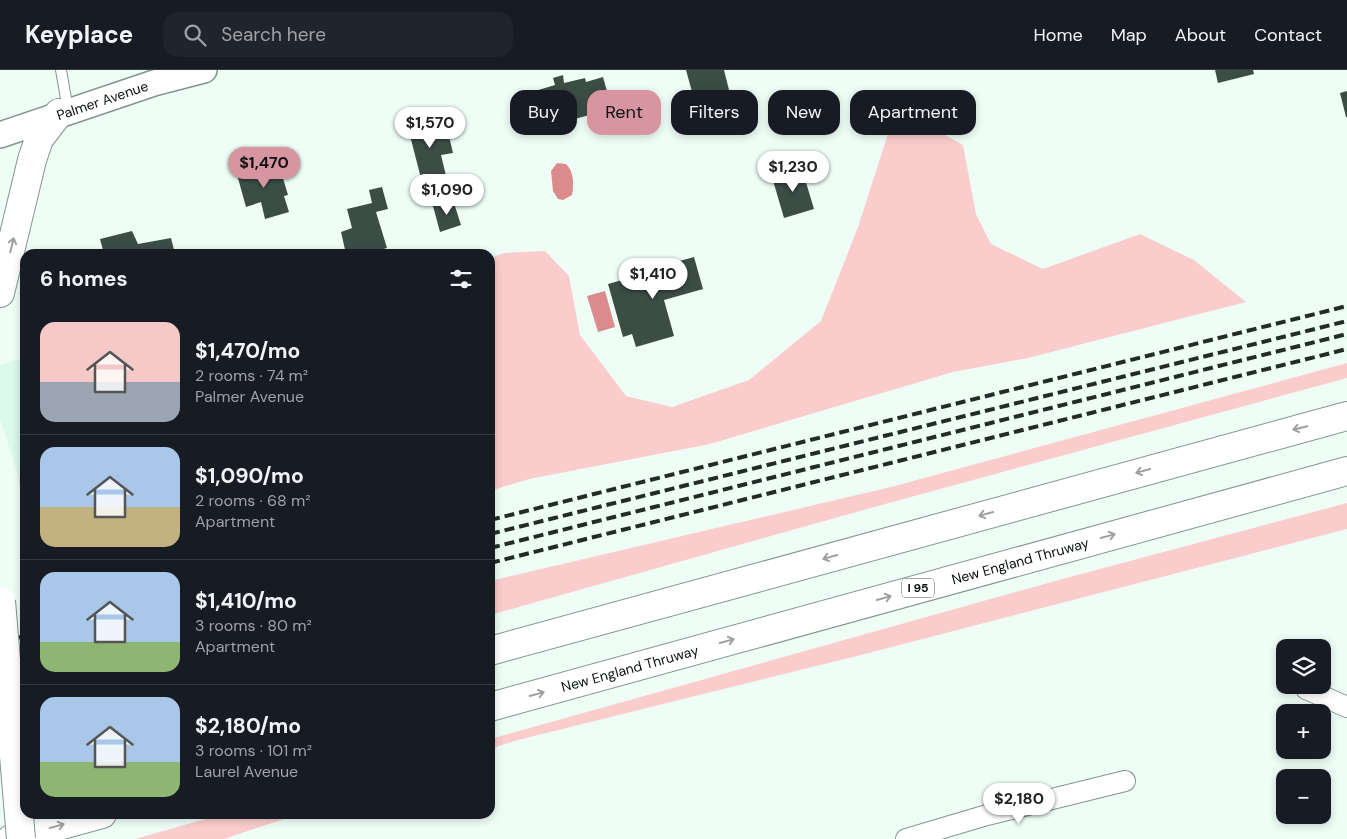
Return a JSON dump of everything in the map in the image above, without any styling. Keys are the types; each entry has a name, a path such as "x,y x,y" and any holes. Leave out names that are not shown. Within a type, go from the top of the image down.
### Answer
{"main road":[{"path":"0,293 32,160 39,139 64,112"},
{"path":"495,650 1347,416"},
{"name":"New England Thruway","path":"495,706 1347,471"},
{"path":"0,596 6,729 21,839"},
{"path":"0,787 20,781"},
{"path":"11,839 84,819"}],"street":[{"name":"Palmer Avenue","path":"0,135 64,112 204,70"},
{"path":"1317,694 1347,707"},
{"path":"906,839 987,815 1125,782"}],"lane":[{"path":"61,70 64,112"}],"shaded area":[{"path":"888,135 945,135 963,145 976,214 991,244 1043,269 1140,234 1194,260 1246,302 1028,358 953,372 710,444 529,479 495,489 495,256 504,253 545,251 569,276 580,335 626,396 672,407 749,380 821,321 858,227"},
{"path":"557,163 566,164 569,167 573,179 572,195 563,200 558,199 553,191 551,171"},
{"path":"605,291 615,327 598,332 587,296"},
{"path":"20,359 20,478 0,418 0,365"},
{"path":"1347,363 1347,378 878,506 495,614 495,580 891,487"},
{"path":"1347,503 1347,529 495,747 495,738 1055,581"},
{"path":"205,819 284,819 224,839 135,839"}],"building":[{"path":"686,70 724,70 729,90 692,90"},
{"path":"1215,70 1253,70 1254,74 1218,83"},
{"path":"563,75 564,83 585,78 586,82 603,77 607,90 587,90 587,116 577,118 577,90 538,90 555,85 553,78"},
{"path":"1347,91 1347,117 1346,117 1340,93"},
{"path":"434,109 437,118 439,117 443,133 448,132 453,153 441,155 449,188 425,194 405,116"},
{"path":"263,163 265,169 279,165 288,195 284,196 289,212 265,219 261,202 246,207 236,171"},
{"path":"802,169 814,209 784,218 772,177"},
{"path":"382,187 388,209 376,212 387,248 345,249 341,232 352,228 347,209 372,203 369,190"},
{"path":"453,200 461,225 440,232 433,206"},
{"path":"132,231 138,244 171,238 174,249 103,249 100,239"},
{"path":"694,257 703,289 664,300 674,336 636,347 632,334 623,337 608,284 633,277 635,285 650,280 647,270"}],"railway":[{"path":"495,519 1347,306"},
{"path":"495,533 1347,321"},
{"path":"495,547 1347,334"},
{"path":"495,562 1347,349"},
{"path":"0,642 20,637"},
{"path":"0,657 20,651"},
{"path":"0,671 20,666"},
{"path":"0,686 20,680"}]}
